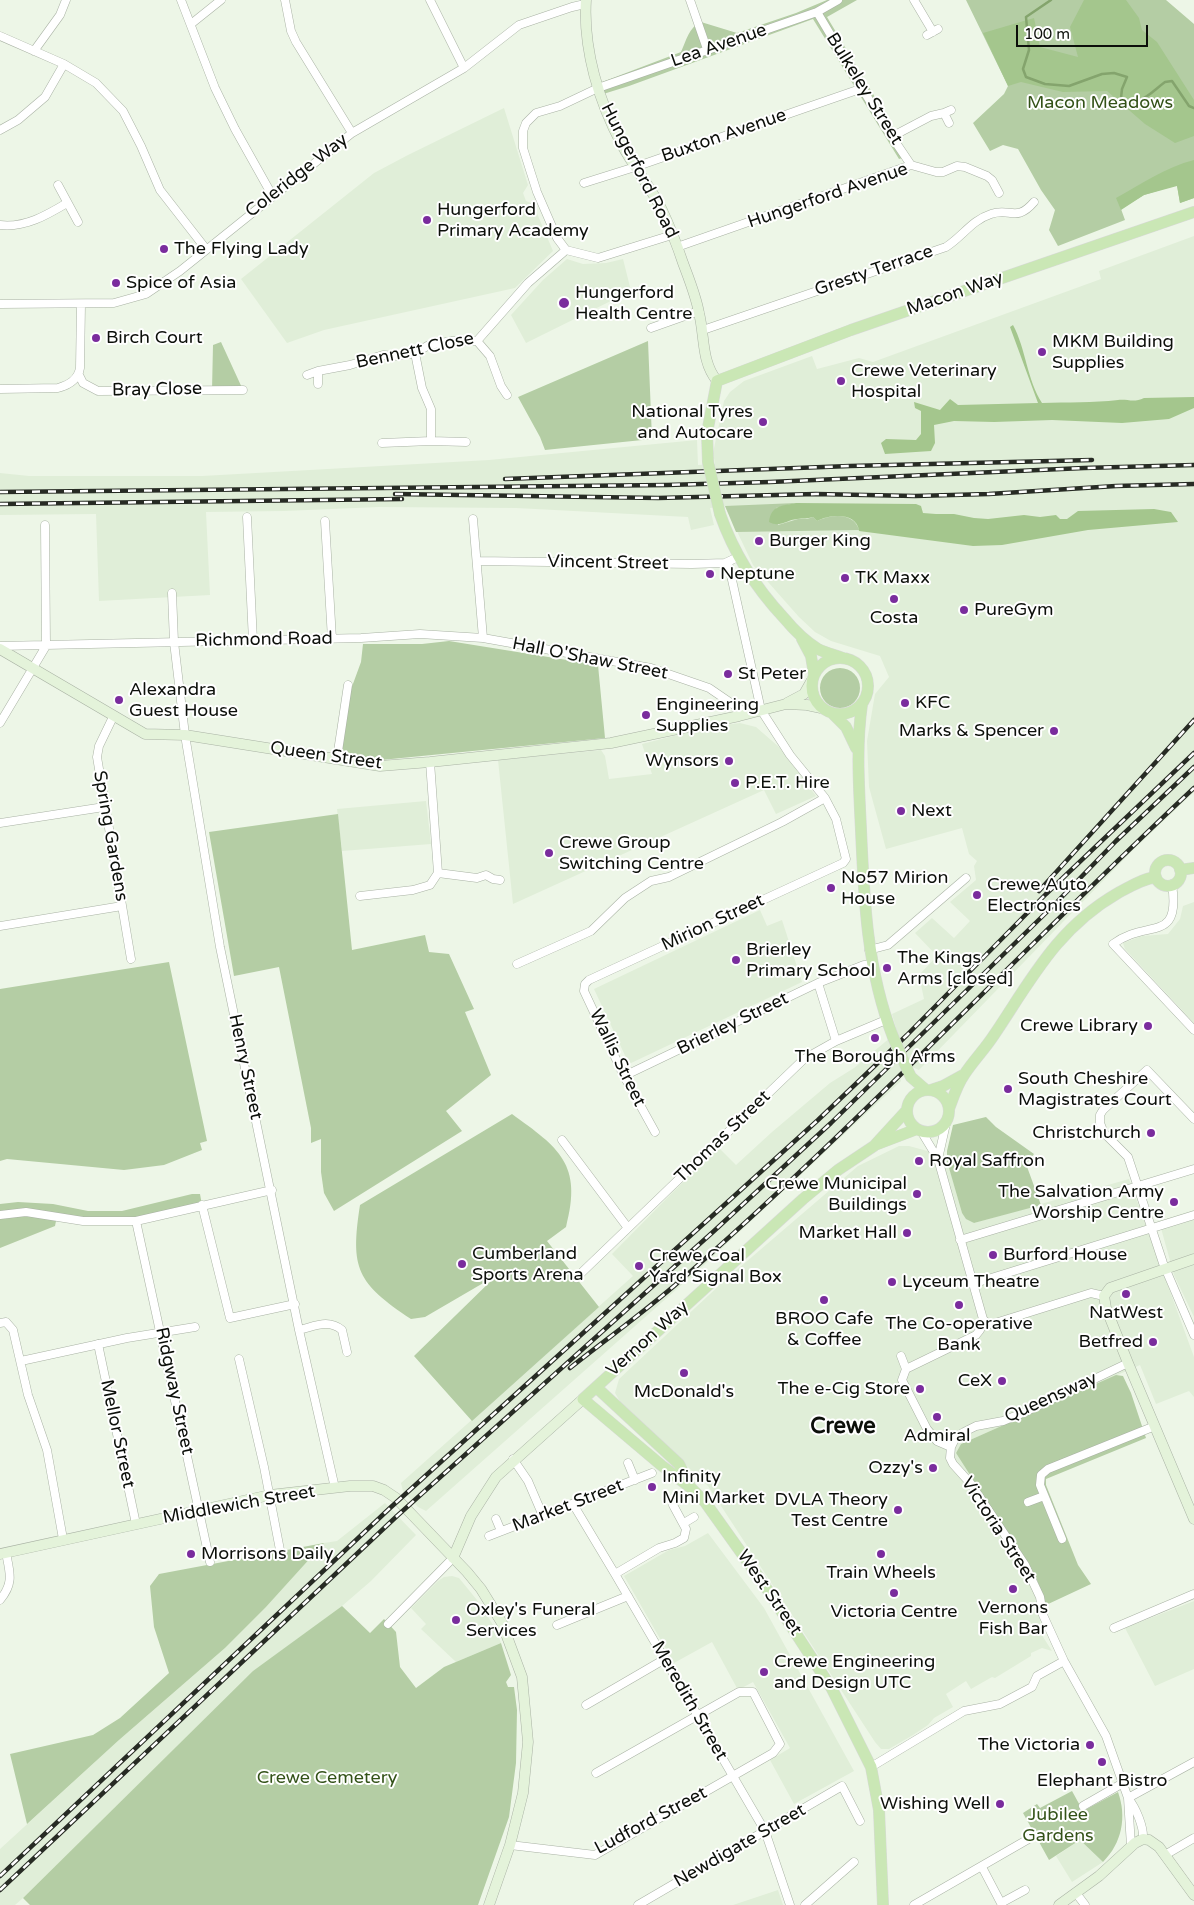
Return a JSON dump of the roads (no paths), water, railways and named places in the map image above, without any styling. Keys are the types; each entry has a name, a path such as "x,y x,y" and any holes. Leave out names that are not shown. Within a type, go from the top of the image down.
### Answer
{"main road":[{"name":"Macon Way","path":"717,382 851,330 1194,212"},
{"path":"717,382 707,433 708,462 733,560 800,636 819,649 856,663 865,674 868,689 862,704 857,750 864,893 869,950 886,1020 909,1074 909,1120 919,1130 931,1132 938,1129 948,1114 965,1074 993,1037 1043,960 1064,936 1110,898 1144,880 1156,877"},
{"path":"800,636 811,656 813,695 826,710 846,727 857,750"},
{"path":"813,677 826,662 843,658"},
{"path":"826,710 848,713 862,704"},
{"path":"1162,861 1173,861 1180,870 1178,880 1172,884 1164,885 1156,877 1156,866 1162,861"},
{"path":"1180,870 1194,868"},
{"path":"909,1074 929,1090 942,1096 948,1114"},
{"path":"908,1106 915,1094 943,1086 965,1074"},
{"name":"Vernon Way","path":"874,1146 908,1106"},
{"name":"Vernon Way","path":"582,1399 803,1199 838,1170 874,1146 919,1130"},
{"name":"West Street","path":"596,1387 679,1464 691,1488"},
{"name":"West Street","path":"582,1399 691,1488 710,1510 809,1652 832,1689 871,1767 880,1810 883,1905"}],"street":[{"path":"34,51 60,14 66,0"},
{"path":"181,0 219,96 272,195"},
{"path":"191,24 221,0"},
{"path":"285,0 291,31 296,42 352,133"},
{"path":"430,0 464,68"},
{"path":"690,0 707,49"},
{"name":"Lea Avenue","path":"566,250 554,232 536,192 523,148 522,131 526,123 536,113 560,106 598,88 817,12 838,0"},
{"path":"914,0 933,32"},
{"name":"Coleridge Way","path":"0,304 114,303 146,294 180,271 272,195 352,133 464,68 519,25 585,2"},
{"name":"Hungerford Road","path":"585,2 586,34 598,88 608,118 635,167 662,209 699,311 705,360 710,373 717,382"},
{"name":"Bulkeley Street","path":"817,12 884,125 912,166"},
{"path":"0,36 64,64 96,83 122,111 142,146 160,190 206,248"},
{"path":"0,130 18,120 45,97 64,64"},
{"name":"Buxton Avenue","path":"584,183 863,88"},
{"path":"892,136 930,116 948,111 949,123"},
{"name":"Hungerford Avenue","path":"677,247 912,166 943,172 957,166 965,167 992,180 999,192"},
{"path":"58,185 78,222"},
{"name":"Gresty Terrace","path":"702,330 946,248 979,220 1001,211 1020,214 1027,210 1034,202"},
{"path":"0,225 23,224 45,216 67,203"},
{"path":"566,250 598,258 672,235"},
{"name":"Bennett Close","path":"307,375 383,355 398,356 415,353 429,345 452,341 477,341 528,283 566,250"},
{"path":"0,389 58,388 67,386 79,375 81,304"},
{"path":"650,328 699,311"},
{"path":"477,341 490,356 501,386 508,396"},
{"path":"415,353 422,388 431,409 431,441"},
{"path":"318,372 318,384"},
{"name":"Bray Close","path":"79,375 83,383 98,391 242,390"},
{"path":"382,443 466,442"},
{"path":"247,517 253,641"},
{"path":"473,518 483,638"},
{"path":"325,521 332,639"},
{"path":"0,723 46,646 45,524"},
{"path":"517,964 591,931 626,898 651,881 669,877 782,822 825,798 790,755 761,710 732,583 733,560"},
{"name":"Vincent Street","path":"477,561 686,564 733,560"},
{"name":"Henry Street","path":"172,593 174,642 185,735 220,947 272,1190 299,1330 335,1488"},
{"name":"Richmond Road","path":"0,648 332,639 420,634 483,638"},
{"name":"Hall O'Shaw Street","path":"483,638 651,668 709,688 747,714"},
{"name":"Queen Street","path":"0,648 145,734 185,735 380,766 611,743 786,704"},
{"path":"786,704 804,694 813,677"},
{"path":"337,758 348,685"},
{"path":"786,704 807,705 826,710"},
{"name":"Spring Gardens","path":"114,717 99,746 96,757 131,958"},
{"path":"360,896 413,890 430,886 438,873 430,762"},
{"name":"Mirion Street","path":"585,984 589,980 843,863 846,859 836,819 825,798"},
{"path":"0,823 104,806"},
{"path":"438,873 477,878 486,875 500,880"},
{"path":"869,950 888,946 966,878"},
{"path":"1172,884 1174,910 1170,920 1156,929 1130,934 1113,944 1194,1030"},
{"path":"0,926 122,906"},
{"name":"Brierley Street","path":"624,1076 818,983 872,964"},
{"path":"818,983 836,1041"},
{"name":"Wallis Street","path":"585,984 584,991 624,1076 655,1132"},
{"name":"Thomas Street","path":"576,1278 804,1059 836,1041 886,1020"},
{"path":"1194,1119 1147,1070 1103,1110 1100,1119 1104,1133 1128,1157 1166,1269 1194,1335"},
{"path":"938,1159 948,1114"},
{"path":"919,1130 938,1159 972,1284 983,1319 987,1323 992,1324 1091,1293 1104,1296"},
{"path":"562,1140 628,1228"},
{"path":"960,1240 1194,1169"},
{"path":"0,1215 26,1212 83,1221 136,1221 272,1190"},
{"path":"202,1205 230,1318 295,1304"},
{"path":"972,1284 1194,1215"},
{"name":"Ridgway Street","path":"136,1221 210,1562"},
{"path":"1194,1259 1110,1288 1104,1296 1106,1308 1128,1363 1194,1519"},
{"path":"906,1369 976,1335 980,1330 983,1319"},
{"path":"0,1323 6,1322 13,1330 28,1395 47,1450 63,1539"},
{"path":"299,1330 330,1323 337,1326 342,1330 347,1352"},
{"path":"21,1361 98,1344 195,1327"},
{"name":"Mellor Street","path":"98,1344 136,1524"},
{"path":"901,1356 906,1369 902,1380 927,1429 937,1442 951,1447"},
{"path":"239,1360 270,1495 280,1550"},
{"name":"Queensway","path":"951,1447 956,1437 976,1426 1003,1421 1025,1412 1128,1363"},
{"name":"Vernon Way","path":"453,1558 471,1516 496,1477 513,1459 582,1399"},
{"path":"1062,1539 1040,1485 1041,1475 1048,1469 1155,1426"},
{"name":"Victoria Street","path":"951,1447 950,1458 953,1464 971,1484 1025,1566 1040,1598 1043,1615 1064,1661 1106,1736 1128,1798 1131,1846"},
{"path":"513,1459 528,1481 543,1516"},
{"name":"Market Street","path":"628,1463 635,1480"},
{"name":"Market Street","path":"489,1536 652,1473"},
{"name":"Middlewich Street","path":"2,1553 270,1495 350,1486 373,1486 384,1490 396,1498 481,1589 502,1623 522,1677 528,1742 523,1793 510,1845 489,1905"},
{"path":"1028,1502 1044,1496"},
{"name":"Meredith Street","path":"573,1504 616,1574 764,1832 790,1905"},
{"path":"616,1574 659,1548 684,1538 686,1529 684,1522 674,1505"},
{"path":"684,1522 694,1517"},
{"name":"Market Street","path":"496,1519 501,1532"},
{"path":"0,1600 10,1585 10,1575 2,1553"},
{"path":"388,1624 453,1558"},
{"path":"1114,1628 1194,1594"},
{"path":"557,1626 628,1596"},
{"path":"586,1705 665,1659"},
{"path":"871,1767 964,1711 1000,1704 1032,1687 1037,1676 1064,1661"},
{"name":"Ludford Street","path":"510,1845 595,1855 773,1753 780,1744 753,1692 739,1692 698,1716"},
{"path":"596,1773 698,1716"},
{"path":"1128,1798 1194,1762"},
{"path":"1083,1806 1123,1783"},
{"name":"Newdigate Street","path":"638,1905 842,1786 860,1821"},
{"name":"Victoria Street","path":"1128,1798 1133,1805 1142,1828 1143,1839"},
{"path":"914,1905 1032,1837"},
{"path":"1165,1855 1194,1838"},
{"path":"1059,1905 1099,1876 1131,1846 1143,1839 1154,1842 1194,1895"},
{"path":"805,1905 854,1862"},
{"path":"982,1867 1002,1904 1025,1890"},
{"path":"1076,1892 1085,1905"}],"waterway":[{"path":"1051,0 1026,17 1029,50 1023,69 1026,77 1045,84 1069,86 1102,74 1114,73 1127,77 1122,89 1121,98 1134,101 1145,98 1165,82 1172,81 1189,106 1194,108"}],"railway":[{"path":"505,479 850,466 1092,460"},
{"path":"0,492 667,485 1194,465"},
{"path":"395,494 658,498 816,494 915,496 1194,484"},
{"path":"0,504 402,499"},
{"path":"1039,891 1194,720"},
{"path":"0,1876 390,1508 818,1120 907,1035 1046,894 1194,753"},
{"path":"0,1890 397,1516 714,1231 831,1123 1056,903 1116,841 1194,767"},
{"path":"570,1368 674,1286 807,1165 1194,788"}],"place":[{"name":"Hungerford Primary Academy","path":"427,220"},
{"name":"The Flying Lady","path":"164,249"},
{"name":"Spice of Asia","path":"116,283"},
{"name":"Hungerford Health Centre","path":"564,303"},
{"name":"Birch Court","path":"96,338"},
{"name":"MKM Building Supplies","path":"1042,352"},
{"name":"Crewe Veterinary Hospital","path":"841,381"},
{"name":"National Tyres and Autocare","path":"763,422"},
{"name":"Burger King","path":"759,541"},
{"name":"Neptune","path":"710,574"},
{"name":"TK Maxx","path":"845,578"},
{"name":"Costa","path":"894,599"},
{"name":"PureGym","path":"964,610"},
{"name":"St Peter","path":"728,674"},
{"name":"Alexandra Guest House","path":"119,700"},
{"name":"KFC","path":"905,703"},
{"name":"Engineering Supplies","path":"646,715"},
{"name":"Marks & Spencer","path":"1054,731"},
{"name":"Wynsors","path":"729,761"},
{"name":"P.E.T. Hire","path":"735,783"},
{"name":"Next","path":"901,811"},
{"name":"Crewe Group Switching Centre","path":"549,853"},
{"name":"No57 Mirion House","path":"831,888"},
{"name":"Crewe Auto Electronics","path":"977,895"},
{"name":"Brierley Primary School","path":"736,960"},
{"name":"The Kings Arms [closed]","path":"887,968"},
{"name":"Crewe Library","path":"1148,1026"},
{"name":"The Borough Arms","path":"875,1038"},
{"name":"South Cheshire Magistrates Court","path":"1008,1089"},
{"name":"Christchurch","path":"1151,1133"},
{"name":"Royal Saffron","path":"919,1161"},
{"name":"Crewe Municipal Buildings","path":"917,1194"},
{"name":"The Salvation Army Worship Centre","path":"1174,1202"},
{"name":"Market Hall","path":"907,1233"},
{"name":"Burford House","path":"993,1255"},
{"name":"Cumberland Sports Arena","path":"462,1264"},
{"name":"Crewe Coal Yard Signal Box","path":"639,1266"},
{"name":"Lyceum Theatre","path":"892,1282"},
{"name":"NatWest","path":"1126,1294"},
{"name":"BROO Cafe & Coffee","path":"824,1300"},
{"name":"The Co-operative Bank","path":"959,1305"},
{"name":"Betfred","path":"1153,1342"},
{"name":"McDonald's","path":"684,1373"},
{"name":"CeX","path":"1002,1381"},
{"name":"The e-Cig Store","path":"920,1389"},
{"name":"Admiral","path":"937,1417"},
{"name":"Ozzy's","path":"933,1468"},
{"name":"Infinity Mini Market","path":"652,1487"},
{"name":"DVLA Theory Test Centre","path":"898,1510"},
{"name":"Morrisons Daily","path":"191,1554"},
{"name":"Train Wheels","path":"881,1554"},
{"name":"Vernons Fish Bar","path":"1013,1589"},
{"name":"Victoria Centre","path":"894,1593"},
{"name":"Oxley's Funeral Services","path":"456,1620"},
{"name":"Crewe Engineering and Design UTC","path":"764,1672"},
{"name":"The Victoria","path":"1090,1745"},
{"name":"Elephant Bistro","path":"1102,1762"},
{"name":"Wishing Well","path":"1000,1804"}],"district":[{"name":"Crewe","path":"843,1427"}],"park label":[{"name":"Macon Meadows","path":"1100,103"},
{"name":"Crewe Cemetery","path":"327,1778"},
{"name":"Jubilee Gardens","path":"1058,1825"}]}
